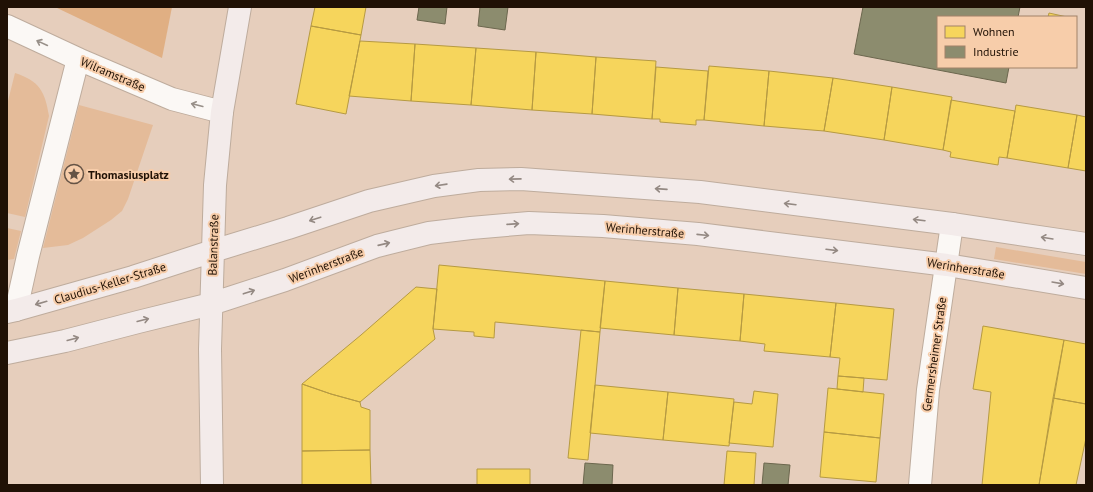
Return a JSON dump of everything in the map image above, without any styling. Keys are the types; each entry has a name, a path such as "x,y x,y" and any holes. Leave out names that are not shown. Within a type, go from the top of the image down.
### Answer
{"main road":[{"name":"Balanstraße","path":"212,485 210,349 214,186 222,112 240,7"},
{"path":"212,251 369,202 434,186 479,180 521,179 700,192 952,224 1086,244"},
{"name":"Werinherstraße","path":"211,304 285,280 377,246 429,233 529,223 603,226 698,234 947,265 1086,288"},
{"name":"Claudius-Keller-Straße","path":"12,311 133,277 212,251"},
{"path":"7,353 65,341 211,304"}],"street":[{"name":"Wilramstraße","path":"7,26 78,59 172,99 222,112"},
{"path":"12,311 26,267 78,59"},
{"name":"Germersheimer Straße","path":"920,485 928,390 952,224"}],"shaded area":[{"path":"55,7 172,7 162,58"},
{"path":"15,73 30,80 40,88 46,100 49,116 25,217 7,213 7,105"},
{"path":"79,105 153,125 128,199 122,211 83,238 68,245 43,248"},
{"path":"7,228 21,231 14,259 7,260"},
{"path":"996,247 1086,262 1086,274 994,259"}],"building: Wohnen":[{"path":"315,7 366,7 361,35 311,26"},
{"path":"1049,13 1062,16 1048,16"},
{"path":"311,26 361,35 346,114 296,104"},
{"path":"360,41 415,44 411,101 349,96"},
{"path":"415,44 476,48 471,105 411,101"},
{"path":"476,48 536,52 532,110 471,105"},
{"path":"536,52 596,57 592,114 532,110"},
{"path":"596,57 656,61 652,119 592,114"},
{"path":"709,66 769,71 764,126 704,120"},
{"path":"656,67 708,71 704,120 696,120 696,125 660,122 660,119 652,119"},
{"path":"769,71 833,78 824,131 764,126"},
{"path":"833,78 892,87 884,140 824,131"},
{"path":"892,87 952,97 943,150 884,140"},
{"path":"951,100 1015,111 1007,158 999,157 998,165 950,157 951,152 943,150"},
{"path":"1016,105 1077,115 1068,168 1007,158"},
{"path":"1077,115 1086,117 1086,171 1068,168"},
{"path":"439,265 605,281 600,332 495,322 494,338 474,336 474,332 433,329"},
{"path":"605,281 678,288 674,335 600,328"},
{"path":"416,287 437,289 433,329 435,339 360,402 302,384 361,335"},
{"path":"678,288 744,294 740,341 674,335"},
{"path":"744,294 836,303 830,357 764,351 765,344 740,341"},
{"path":"836,303 894,309 887,380 838,376 840,358 830,357"},
{"path":"983,326 1064,340 1039,485 982,485 991,392 973,389"},
{"path":"581,330 600,332 588,460 568,458"},
{"path":"1064,340 1086,344 1086,404 1053,398"},
{"path":"838,376 864,378 863,392 837,389"},
{"path":"302,384 360,402 361,407 370,410 370,450 302,451"},
{"path":"595,385 668,392 663,440 590,433"},
{"path":"828,388 884,394 880,438 824,432"},
{"path":"754,391 778,394 773,447 729,443 734,402 752,404"},
{"path":"668,392 734,399 729,446 663,440"},
{"path":"1053,398 1086,404 1086,438 1076,485 1039,485"},
{"path":"824,432 880,438 876,482 820,477"},
{"path":"370,450 371,485 302,485 302,451"},
{"path":"727,451 756,453 754,485 724,485"},
{"path":"477,469 530,469 530,485 477,485"}],"building: Industrie":[{"path":"419,7 447,7 445,24 417,20"},
{"path":"480,7 508,7 505,30 478,26"},
{"path":"863,7 1020,7 1018,16 937,16 937,68 1009,68 1006,83 854,54"},
{"path":"585,463 613,465 612,485 583,485"},
{"path":"764,463 790,465 788,485 762,485"}],"place":[{"name":"Thomasiusplatz","path":"74,174"}]}
